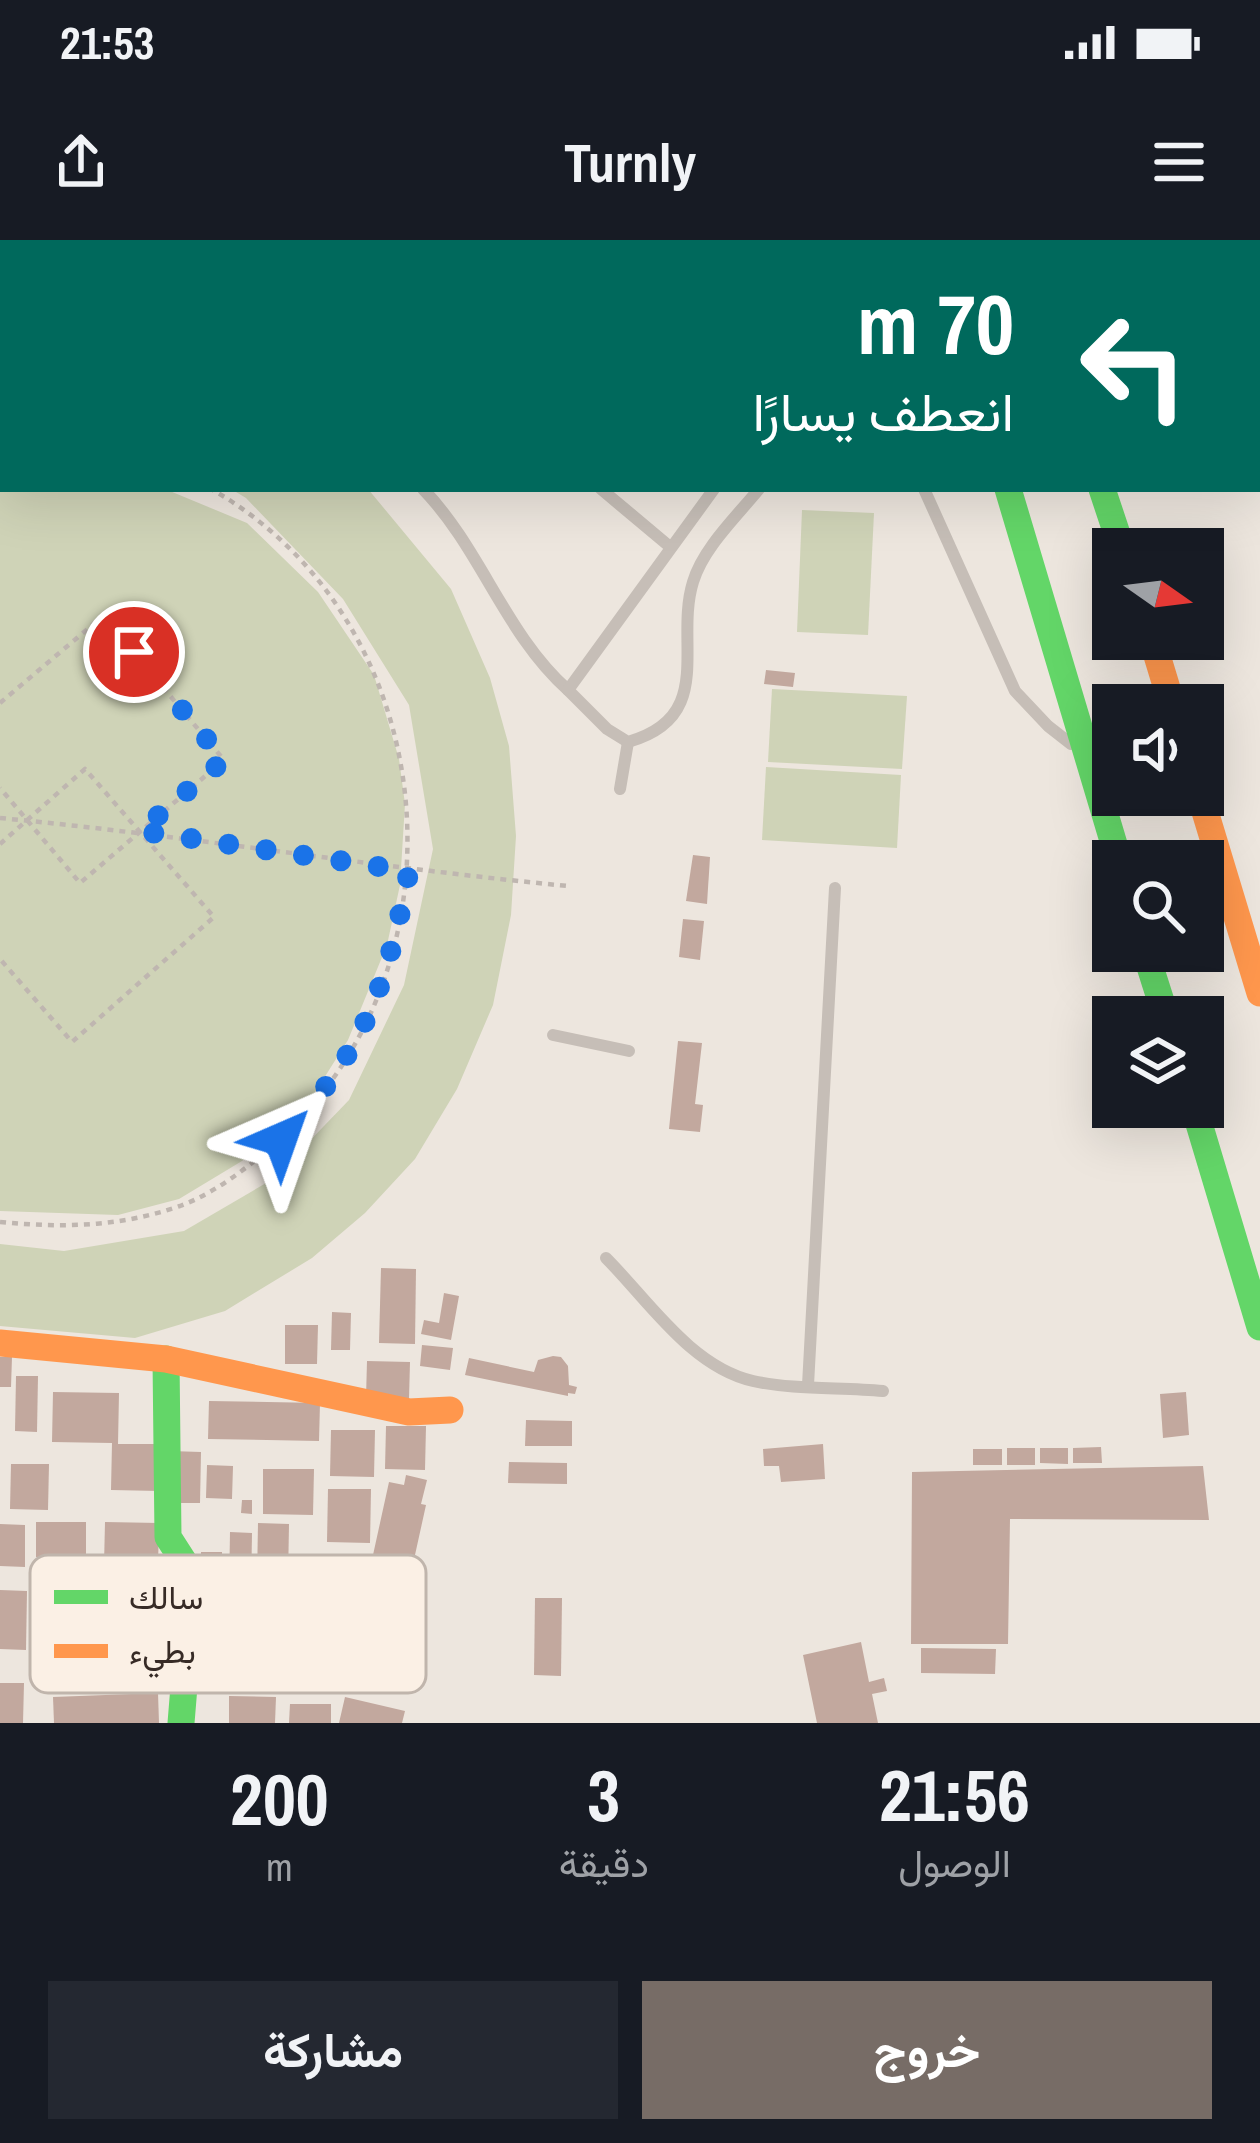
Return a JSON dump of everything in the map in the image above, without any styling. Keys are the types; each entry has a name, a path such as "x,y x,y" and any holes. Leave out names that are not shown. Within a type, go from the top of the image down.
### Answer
{"main road":[{"path":"1009,492 1113,840"},
{"path":"1103,492 1115,528"},
{"path":"1206,816 1260,993"},
{"path":"1200,1128 1260,1327"},
{"path":"0,1343 166,1360 409,1412 450,1410"},
{"path":"166,1360 166,1515 169,1537 180,1555"},
{"path":"181,1723 183,1693"}],"lane":[{"path":"425,492 454,527 528,648 595,718 628,742"},
{"path":"606,492 669,545"},
{"path":"568,690 712,492"},
{"path":"628,742 650,736 675,713 687,682 693,580 703,560 757,492"},
{"path":"925,492 1015,691 1048,726 1090,758"},
{"path":"620,789 628,742"},
{"path":"808,1385 835,888"},
{"path":"553,1035 629,1051"},
{"path":"606,1258 671,1328 720,1368 753,1381 883,1391"}],"path":[{"path":"0,1222 63,1228 120,1222 184,1204 241,1170 281,1139 319,1100 374,1006 398,927 409,871 402,768 376,672 326,588 266,526 215,492"},
{"path":"0,703 103,616 224,760 80,883 0,788"},
{"path":"0,844 85,769 214,917 72,1042 0,959"},
{"path":"0,818 140,831 409,871 568,886"}],"green space":[{"path":"0,492 172,492 247,523 318,592 374,675 399,759 405,804 400,885 387,945 348,1040 307,1105 242,1161 179,1199 118,1215 0,1211"},
{"path":"236,492 370,492 451,589 490,678 509,746 516,836 511,915 493,1005 457,1089 415,1159 365,1213 312,1258 225,1311 135,1338 0,1326 0,1244 64,1251 184,1231 273,1179 349,1100 404,985 433,849 409,705 343,599"},
{"path":"802,510 874,513 868,635 797,632"},
{"path":"772,689 907,696 902,769 768,762"},
{"path":"766,767 901,775 897,848 762,840"}],"building":[{"path":"766,670 795,673 793,687 764,684"},
{"path":"693,855 710,857 707,904 686,901"},
{"path":"683,919 704,921 700,960 679,957"},
{"path":"678,1041 702,1043 695,1104 703,1105 700,1132 669,1129"},
{"path":"381,1268 416,1269 415,1344 379,1343"},
{"path":"444,1293 459,1296 451,1340 421,1334 424,1320 439,1323"},
{"path":"332,1312 351,1313 350,1350 331,1350"},
{"path":"285,1325 318,1325 317,1364 285,1364"},
{"path":"422,1345 453,1348 450,1370 420,1366"},
{"path":"0,1357 12,1357 11,1387 0,1387"},
{"path":"561,1357 568,1366 569,1385 577,1387 575,1394 465,1375 469,1358 534,1372 538,1360"},
{"path":"367,1361 410,1362 409,1399 366,1398"},
{"path":"16,1376 38,1376 37,1432 15,1431"},
{"path":"53,1392 119,1393 118,1444 161,1444 160,1491 111,1490 112,1443 52,1442"},
{"path":"1186,1392 1189,1435 1163,1438 1160,1394"},
{"path":"209,1401 320,1403 319,1441 208,1439"},
{"path":"526,1420 572,1421 572,1446 525,1446"},
{"path":"386,1426 426,1426 425,1470 385,1469"},
{"path":"331,1430 375,1430 374,1477 330,1476"},
{"path":"823,1444 825,1479 781,1482 779,1466 764,1466 763,1449"},
{"path":"1101,1447 1102,1463 1073,1463 1073,1448"},
{"path":"1007,1448 1035,1448 1035,1465 1007,1465"},
{"path":"1040,1448 1068,1448 1068,1464 1040,1463"},
{"path":"973,1449 1002,1449 1002,1465 973,1465"},
{"path":"170,1451 201,1452 200,1503 169,1503"},
{"path":"509,1462 567,1463 567,1484 508,1483"},
{"path":"11,1464 49,1464 48,1510 10,1509"},
{"path":"207,1465 233,1466 232,1499 206,1498"},
{"path":"1203,1466 1209,1520 1010,1519 1008,1644 911,1644 912,1472"},
{"path":"263,1469 314,1469 313,1515 263,1514"},
{"path":"406,1475 427,1480 415,1555 373,1555 389,1482 404,1485"},
{"path":"328,1489 371,1489 370,1543 327,1542"},
{"path":"242,1500 252,1500 252,1514 241,1513"},
{"path":"36,1522 86,1522 86,1555 36,1555"},
{"path":"105,1522 159,1523 158,1555 104,1555"},
{"path":"258,1523 289,1524 288,1555 257,1555"},
{"path":"0,1524 25,1525 25,1567 0,1566"},
{"path":"230,1532 252,1533 252,1555 230,1555"},
{"path":"0,1590 27,1591 26,1650 0,1649"},
{"path":"535,1598 562,1598 561,1676 534,1675"},
{"path":"861,1642 869,1682 884,1678 887,1691 872,1694 878,1723 817,1723 803,1655"},
{"path":"921,1648 996,1649 995,1674 921,1673"},
{"path":"0,1683 24,1683 23,1723 0,1723"},
{"path":"158,1693 159,1723 54,1723 53,1697"},
{"path":"229,1696 276,1697 275,1723 229,1723"},
{"path":"345,1697 405,1711 402,1723 339,1723"},
{"path":"290,1704 331,1704 331,1723 289,1723"}],"traffic: fast":[{"path":"1009,492 1113,840"},
{"path":"1103,492 1115,528"},
{"path":"1152,972 1159,996"},
{"path":"1200,1128 1260,1327"},
{"path":"166,1359 168,1537 180,1555"},
{"path":"181,1723 183,1693"}],"traffic: slow":[{"path":"1158,660 1166,684"},
{"path":"1206,816 1260,993"},
{"path":"0,1343 166,1359 409,1412 450,1410"}],"route":[{"path":"134,652 224,760 140,831 409,871 398,927 363,1030 319,1100 281,1139"}]}
